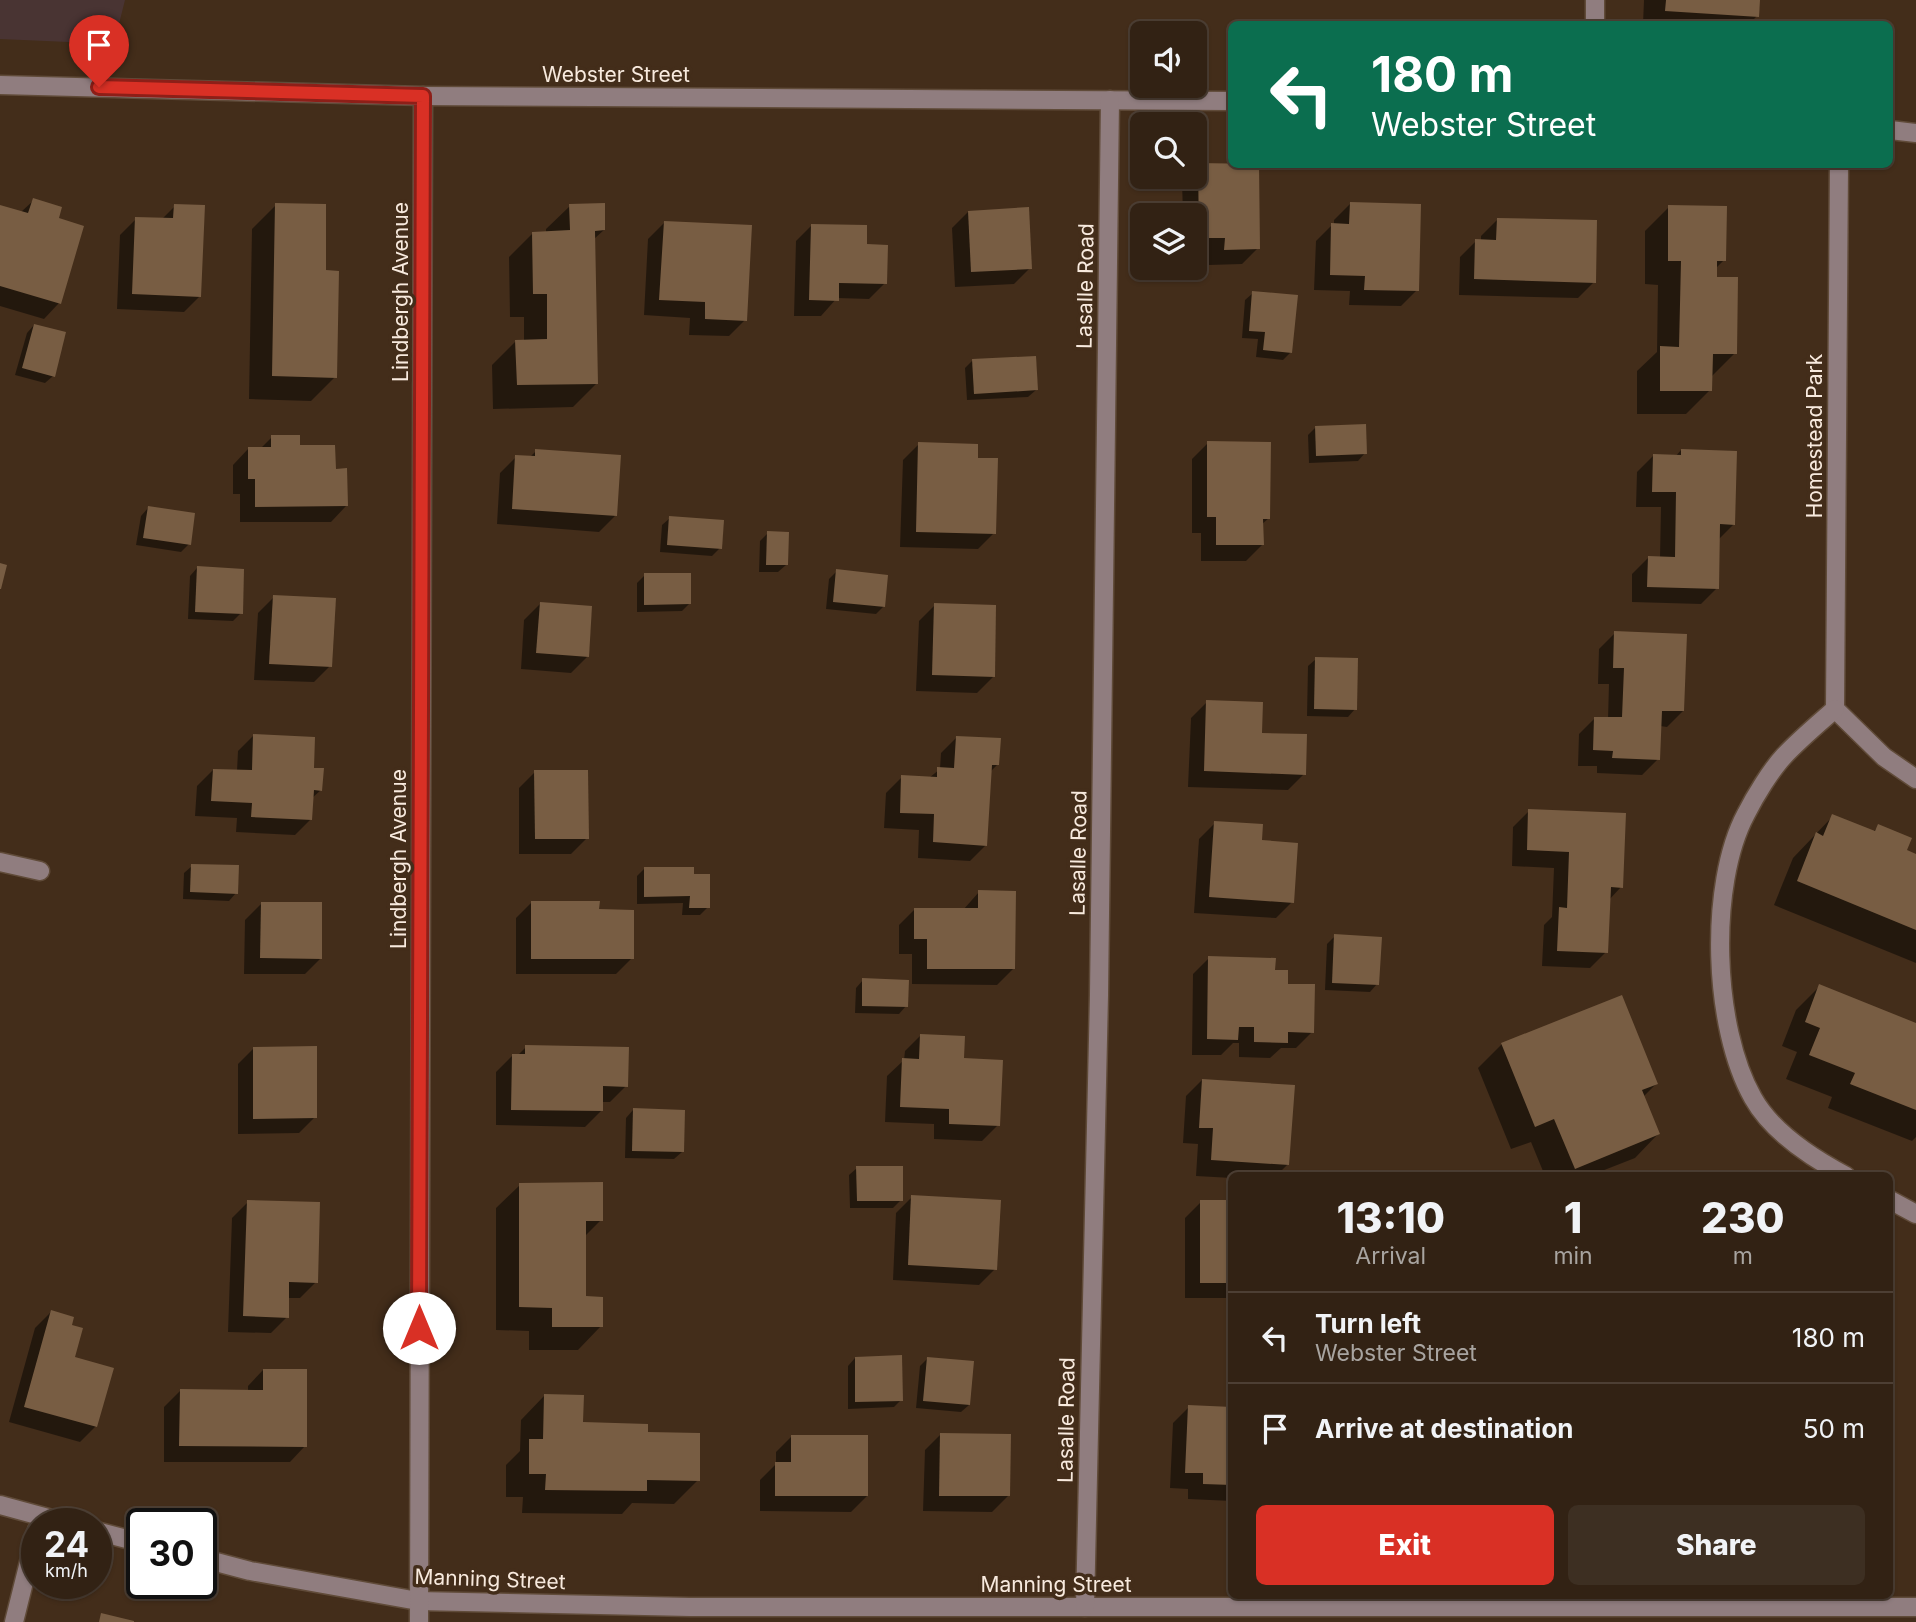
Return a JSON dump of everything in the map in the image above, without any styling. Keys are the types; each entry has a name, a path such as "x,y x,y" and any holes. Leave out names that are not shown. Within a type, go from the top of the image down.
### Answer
{"street":[{"path":"1595,0 1595,21"},
{"name":"Webster Street","path":"0,85 423,96 1228,101"},
{"name":"Lindbergh Avenue","path":"419,1622 423,96"},
{"name":"Lasalle Road","path":"1085,1607 1099,995 1110,100"},
{"path":"1893,130 1916,133"},
{"name":"Homestead Park","path":"1835,709 1839,168"},
{"path":"1840,1172 1800,1147 1774,1124 1754,1100 1738,1067 1728,1034 1721,948 1721,911 1727,875 1733,845 1746,814 1782,757 1835,709 1884,757 1916,779"},
{"path":"0,862 40,871"},
{"path":"1893,1202 1916,1214"},
{"path":"0,1505 21,1515"},
{"name":"Manning Street","path":"217,1562 250,1571 418,1601 690,1607 1916,1607"},
{"path":"14,1622 21,1593"}],"shaded area":[{"path":"0,0 125,0 114,44 0,39"}],"building":[{"path":"1666,0 1760,0 1759,17 1665,11"},
{"path":"1207,163 1228,163 1228,168 1259,168 1260,249 1224,250 1225,238 1207,238 1207,203 1199,203 1198,189 1207,189"},
{"path":"33,198 62,207 59,218 84,226 61,304 0,286 0,205 28,213"},
{"path":"1350,202 1421,204 1419,291 1364,290 1365,276 1330,275 1331,223 1349,224"},
{"path":"275,203 326,204 326,270 339,271 337,378 272,376"},
{"path":"605,203 605,230 595,231 598,384 517,385 515,340 547,339 547,294 533,294 532,232 570,230 569,204"},
{"path":"174,204 205,205 201,297 132,294 135,217 173,218"},
{"path":"1668,205 1727,206 1726,261 1717,261 1717,277 1738,277 1737,354 1713,354 1712,391 1660,391 1660,346 1679,347 1681,261 1668,261"},
{"path":"1029,207 1032,269 971,272 968,211"},
{"path":"1497,218 1597,220 1596,283 1474,279 1475,239 1496,240"},
{"path":"664,221 752,225 747,321 705,319 705,302 659,300"},
{"path":"811,224 867,225 867,244 888,245 887,284 839,283 839,301 809,300"},
{"path":"1252,291 1298,295 1292,353 1263,350 1265,332 1249,331"},
{"path":"34,324 66,332 55,377 22,368"},
{"path":"1036,356 1038,390 974,394 972,359"},
{"path":"1366,424 1367,454 1316,456 1315,426"},
{"path":"271,435 300,435 300,445 335,445 336,469 347,468 348,506 255,507 255,479 248,479 248,447 271,447"},
{"path":"1207,441 1271,442 1270,519 1263,519 1264,545 1216,545 1216,517 1207,517"},
{"path":"918,442 978,444 978,458 998,458 996,534 916,532"},
{"path":"535,449 621,455 617,516 512,509 515,455 535,456"},
{"path":"1681,449 1737,451 1735,525 1720,524 1719,589 1647,587 1648,556 1675,557 1676,492 1652,492 1653,454 1681,455"},
{"path":"148,506 195,513 191,545 143,538"},
{"path":"669,516 724,520 722,549 667,545"},
{"path":"767,531 789,532 788,565 766,565"},
{"path":"0,563 7,565 1,589 0,589"},
{"path":"197,566 244,569 243,614 195,612"},
{"path":"836,569 888,575 885,607 833,602"},
{"path":"644,573 691,573 691,604 644,605"},
{"path":"273,595 336,598 332,667 269,664"},
{"path":"540,602 592,606 589,657 536,653"},
{"path":"934,603 996,605 995,677 932,675"},
{"path":"1614,631 1687,634 1684,711 1662,711 1660,760 1612,758 1613,751 1593,750 1594,717 1622,717 1624,668 1613,668"},
{"path":"1315,657 1358,658 1357,710 1314,709"},
{"path":"1206,700 1263,702 1262,733 1307,734 1306,775 1204,771"},
{"path":"253,734 315,737 314,768 324,768 322,791 314,790 312,820 251,817 252,803 211,801 213,769 252,770"},
{"path":"956,736 1001,738 999,765 992,765 987,846 933,842 934,814 900,813 901,775 937,777 937,767 954,768"},
{"path":"534,770 588,770 589,839 535,839"},
{"path":"1528,809 1626,813 1623,888 1611,887 1608,953 1557,951 1559,907 1567,908 1569,852 1527,850"},
{"path":"1832,814 1875,831 1878,824 1912,838 1907,850 1916,854 1916,930 1797,881 1816,832 1823,836"},
{"path":"1214,821 1263,824 1262,840 1298,843 1294,903 1209,897"},
{"path":"191,864 239,865 238,894 190,892"},
{"path":"644,867 694,867 694,874 710,874 710,908 689,908 690,896 644,897"},
{"path":"978,890 1016,891 1015,969 927,969 927,939 914,939 914,908 978,908"},
{"path":"531,901 600,901 599,909 634,910 634,959 531,959"},
{"path":"261,902 322,902 322,959 260,958"},
{"path":"1334,934 1382,937 1379,985 1332,983"},
{"path":"1208,956 1276,958 1275,970 1288,970 1288,984 1315,984 1314,1033 1288,1032 1288,1043 1254,1042 1254,1027 1239,1027 1238,1040 1207,1039"},
{"path":"862,978 909,980 908,1007 862,1006"},
{"path":"1819,984 1916,1023 1916,1110 1850,1084 1855,1073 1809,1055 1820,1028 1805,1022"},
{"path":"1622,995 1658,1084 1642,1090 1660,1134 1575,1169 1554,1119 1535,1127 1501,1043"},
{"path":"920,1034 965,1036 964,1058 1003,1060 1000,1126 949,1124 949,1109 900,1107 902,1058 919,1059"},
{"path":"525,1045 629,1047 628,1087 603,1086 603,1111 511,1110 512,1054 525,1054"},
{"path":"317,1046 317,1118 253,1119 253,1047"},
{"path":"1202,1079 1295,1085 1289,1165 1211,1160 1213,1128 1199,1128"},
{"path":"633,1108 685,1110 684,1152 632,1151"},
{"path":"856,1166 903,1166 903,1201 857,1201"},
{"path":"603,1182 603,1221 586,1221 586,1296 603,1297 603,1327 552,1327 552,1308 519,1307 519,1183"},
{"path":"911,1195 1001,1200 997,1270 908,1265"},
{"path":"247,1200 320,1202 318,1283 289,1282 289,1318 243,1316"},
{"path":"1200,1200 1228,1200 1228,1283 1200,1283"},
{"path":"51,1310 74,1317 72,1325 83,1328 75,1357 114,1368 97,1427 24,1407"},
{"path":"902,1355 903,1401 855,1402 855,1357"},
{"path":"927,1357 974,1361 970,1405 923,1401"},
{"path":"263,1369 307,1369 307,1447 179,1446 180,1389 263,1390"},
{"path":"544,1394 584,1395 583,1422 648,1424 648,1432 700,1433 700,1481 647,1480 647,1491 545,1490 546,1474 529,1474 529,1439 543,1439"},
{"path":"1188,1405 1228,1407 1228,1485 1203,1484 1203,1473 1185,1473"},
{"path":"940,1433 1011,1434 1010,1496 939,1496"},
{"path":"791,1435 868,1435 868,1496 775,1496 775,1462 791,1462"},
{"path":"101,1613 134,1621 134,1622 99,1622"}],"route":[{"path":"99,87 423,96 419,1328"}]}
